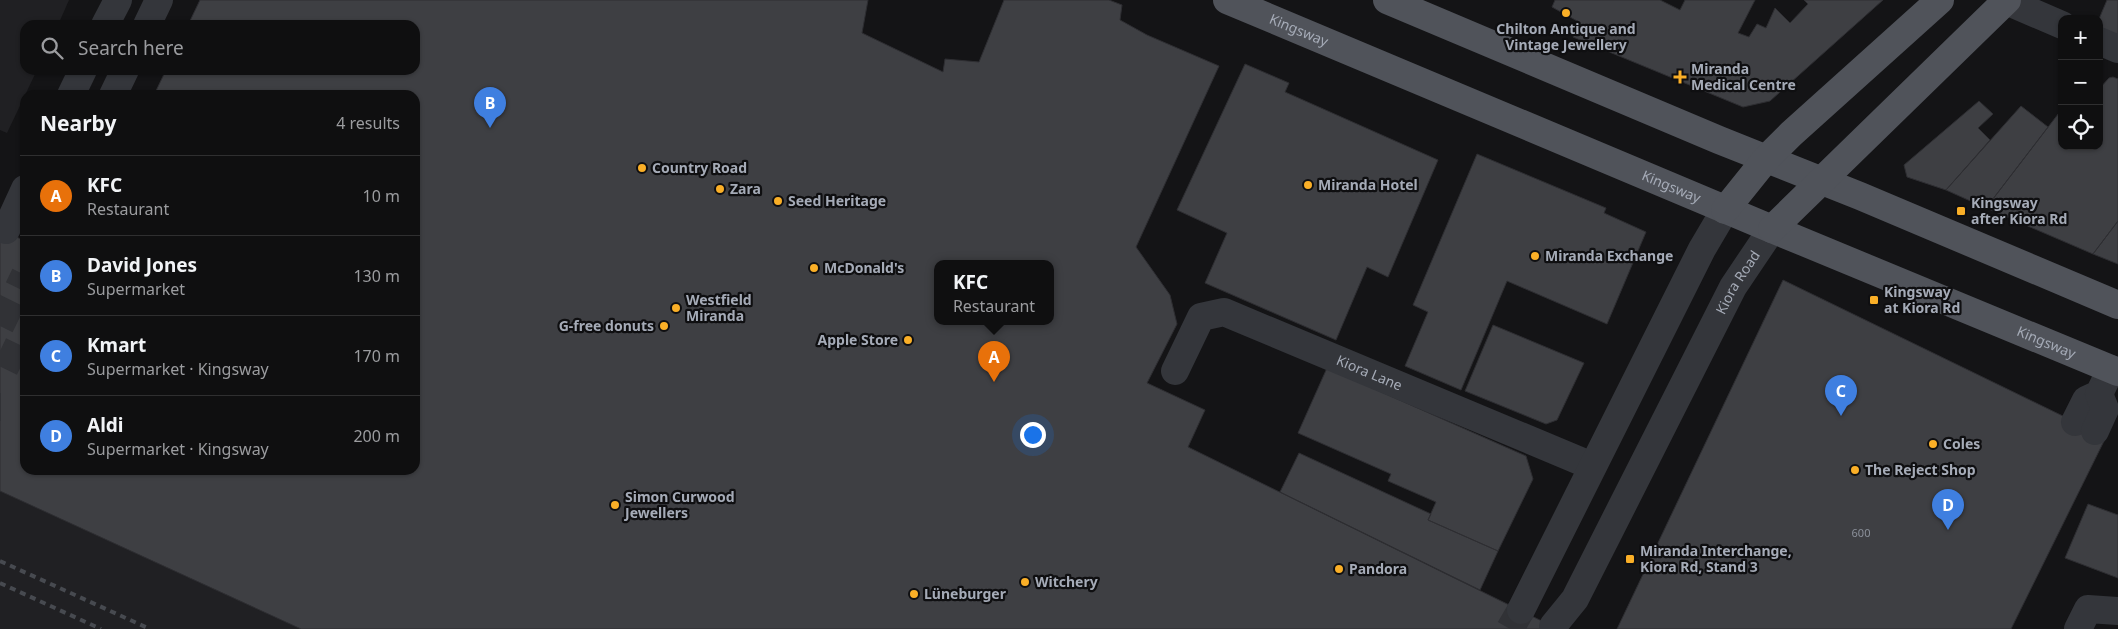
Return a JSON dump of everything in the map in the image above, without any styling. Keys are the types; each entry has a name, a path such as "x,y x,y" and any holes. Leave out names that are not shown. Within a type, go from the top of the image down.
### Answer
{"main road":[{"name":"Kingsway","path":"1227,0 1772,230 2114,371"},
{"path":"1388,0 2118,305"},
{"path":"1725,210 1766,159 1791,134 1940,0"},
{"name":"Kiora Road","path":"1772,230 2006,0"}],"street":[{"path":"108,20 118,0"},
{"path":"149,20 159,0"},
{"path":"2006,0 2058,23"},
{"path":"2103,43 2118,49"},
{"path":"74,90 81,75"},
{"path":"115,90 123,75"},
{"path":"6,230 20,200"},
{"path":"1521,610 1702,249 1725,210"},
{"name":"Kiora Road","path":"1553,626 1575,599 1734,287 1772,230"},
{"name":"Kiora Lane","path":"1175,371 1201,317 1224,312 1592,466"},
{"path":"2085,427 2105,409 2099,394 2114,371"},
{"path":"2078,629 2088,608 2118,611"}],"shaded area":[{"path":"0,0 69,0 60,20 20,20 20,75 35,75 27,90 20,90 20,106 7,133 0,130"},
{"path":"0,491 301,629 0,629"}],"building":[{"name":"Westfield Miranda","path":"200,0 868,0 862,33 943,72 945,59 979,62 1004,0 1109,0 1122,5 1120,20 1147,35 1219,66 1136,247 1170,295 1177,324 1147,383 1205,410 1188,447 1558,629 301,629 0,491 0,229 20,239 20,475 420,475 420,90 156,90 164,75 420,75 420,20 190,20"},
{"path":"1555,0 1660,0 1680,10 1685,0 1755,0 1738,33 1749,37 1757,24 1766,28 1775,8 1790,23 1808,4 1804,0 1883,0 1770,101 1743,107 1573,37 1579,22 1552,7"},
{"path":"2107,0 2118,0 2118,39 2103,33 2103,15 2101,15"},
{"name":"Miranda Hotel","path":"1245,64 1289,83 1285,92 1438,160 1388,277 1367,267 1336,340 1205,283 1227,233 1177,210"},
{"path":"2109,78 2118,79 2118,221 2093,254 1986,208 2058,114 2058,150 2103,150 2103,85"},
{"path":"1979,101 1993,114 1978,128 1990,140 1946,190 1907,177 1904,165"},
{"path":"2021,106 2048,127 1986,208 1946,190"},
{"name":"Miranda Exchange","path":"1477,154 1606,208 1604,213 1646,232 1607,324 1507,281 1461,390 1405,366 1428,312 1413,305"},
{"path":"2118,221 2118,264 2093,254"},
{"path":"1783,280 2106,437 2011,629 1617,629"},
{"path":"1493,325 1584,363 1557,420 1546,424 1465,391"},
{"path":"1327,368 1526,456 1533,479 1498,551 1428,520 1436,502 1388,481 1391,474 1298,433"},
{"path":"1299,453 1431,514 1428,520 1498,551 1480,590 1280,492"},
{"path":"2088,504 2118,515 2118,578 2065,558"}],"tunnel":[{"path":"0,326 20,285"},
{"path":"0,351 20,361"},
{"path":"1510,629 1521,610"}],"railway":[{"path":"0,561 150,629"},
{"path":"0,583 101,629"}],"place":[{"name":"Chilton Antique and Vintage Jewellery","path":"1566,13"},
{"name":"Miranda Medical Centre","path":"1680,77"},
{"name":"David Jones","path":"490,128"},
{"name":"Country Road","path":"642,168"},
{"name":"Miranda Hotel","path":"1308,185"},
{"name":"Zara","path":"720,189"},
{"name":"Seed Heritage","path":"778,201"},
{"name":"Kingsway after Kiora Rd","path":"1961,211"},
{"name":"Miranda Exchange","path":"1535,256"},
{"name":"McDonald's","path":"814,268"},
{"name":"Kingsway at Kiora Rd","path":"1874,300"},
{"name":"Westfield Miranda","path":"676,308"},
{"name":"G-free donuts","path":"664,326"},
{"name":"Apple Store","path":"908,340"},
{"name":"KFC","path":"994,382"},
{"name":"Kmart","path":"1841,416"},
{"name":"Coles","path":"1933,444"},
{"name":"The Reject Shop","path":"1855,470"},
{"name":"Simon Curwood Jewellers","path":"615,505"},
{"name":"Aldi","path":"1948,530"},
{"name":"Miranda Interchange, Kiora Rd, Stand 3","path":"1630,559"},
{"name":"Pandora","path":"1339,569"},
{"name":"Witchery","path":"1025,582"},
{"name":"Lüneburger","path":"914,594"}]}
